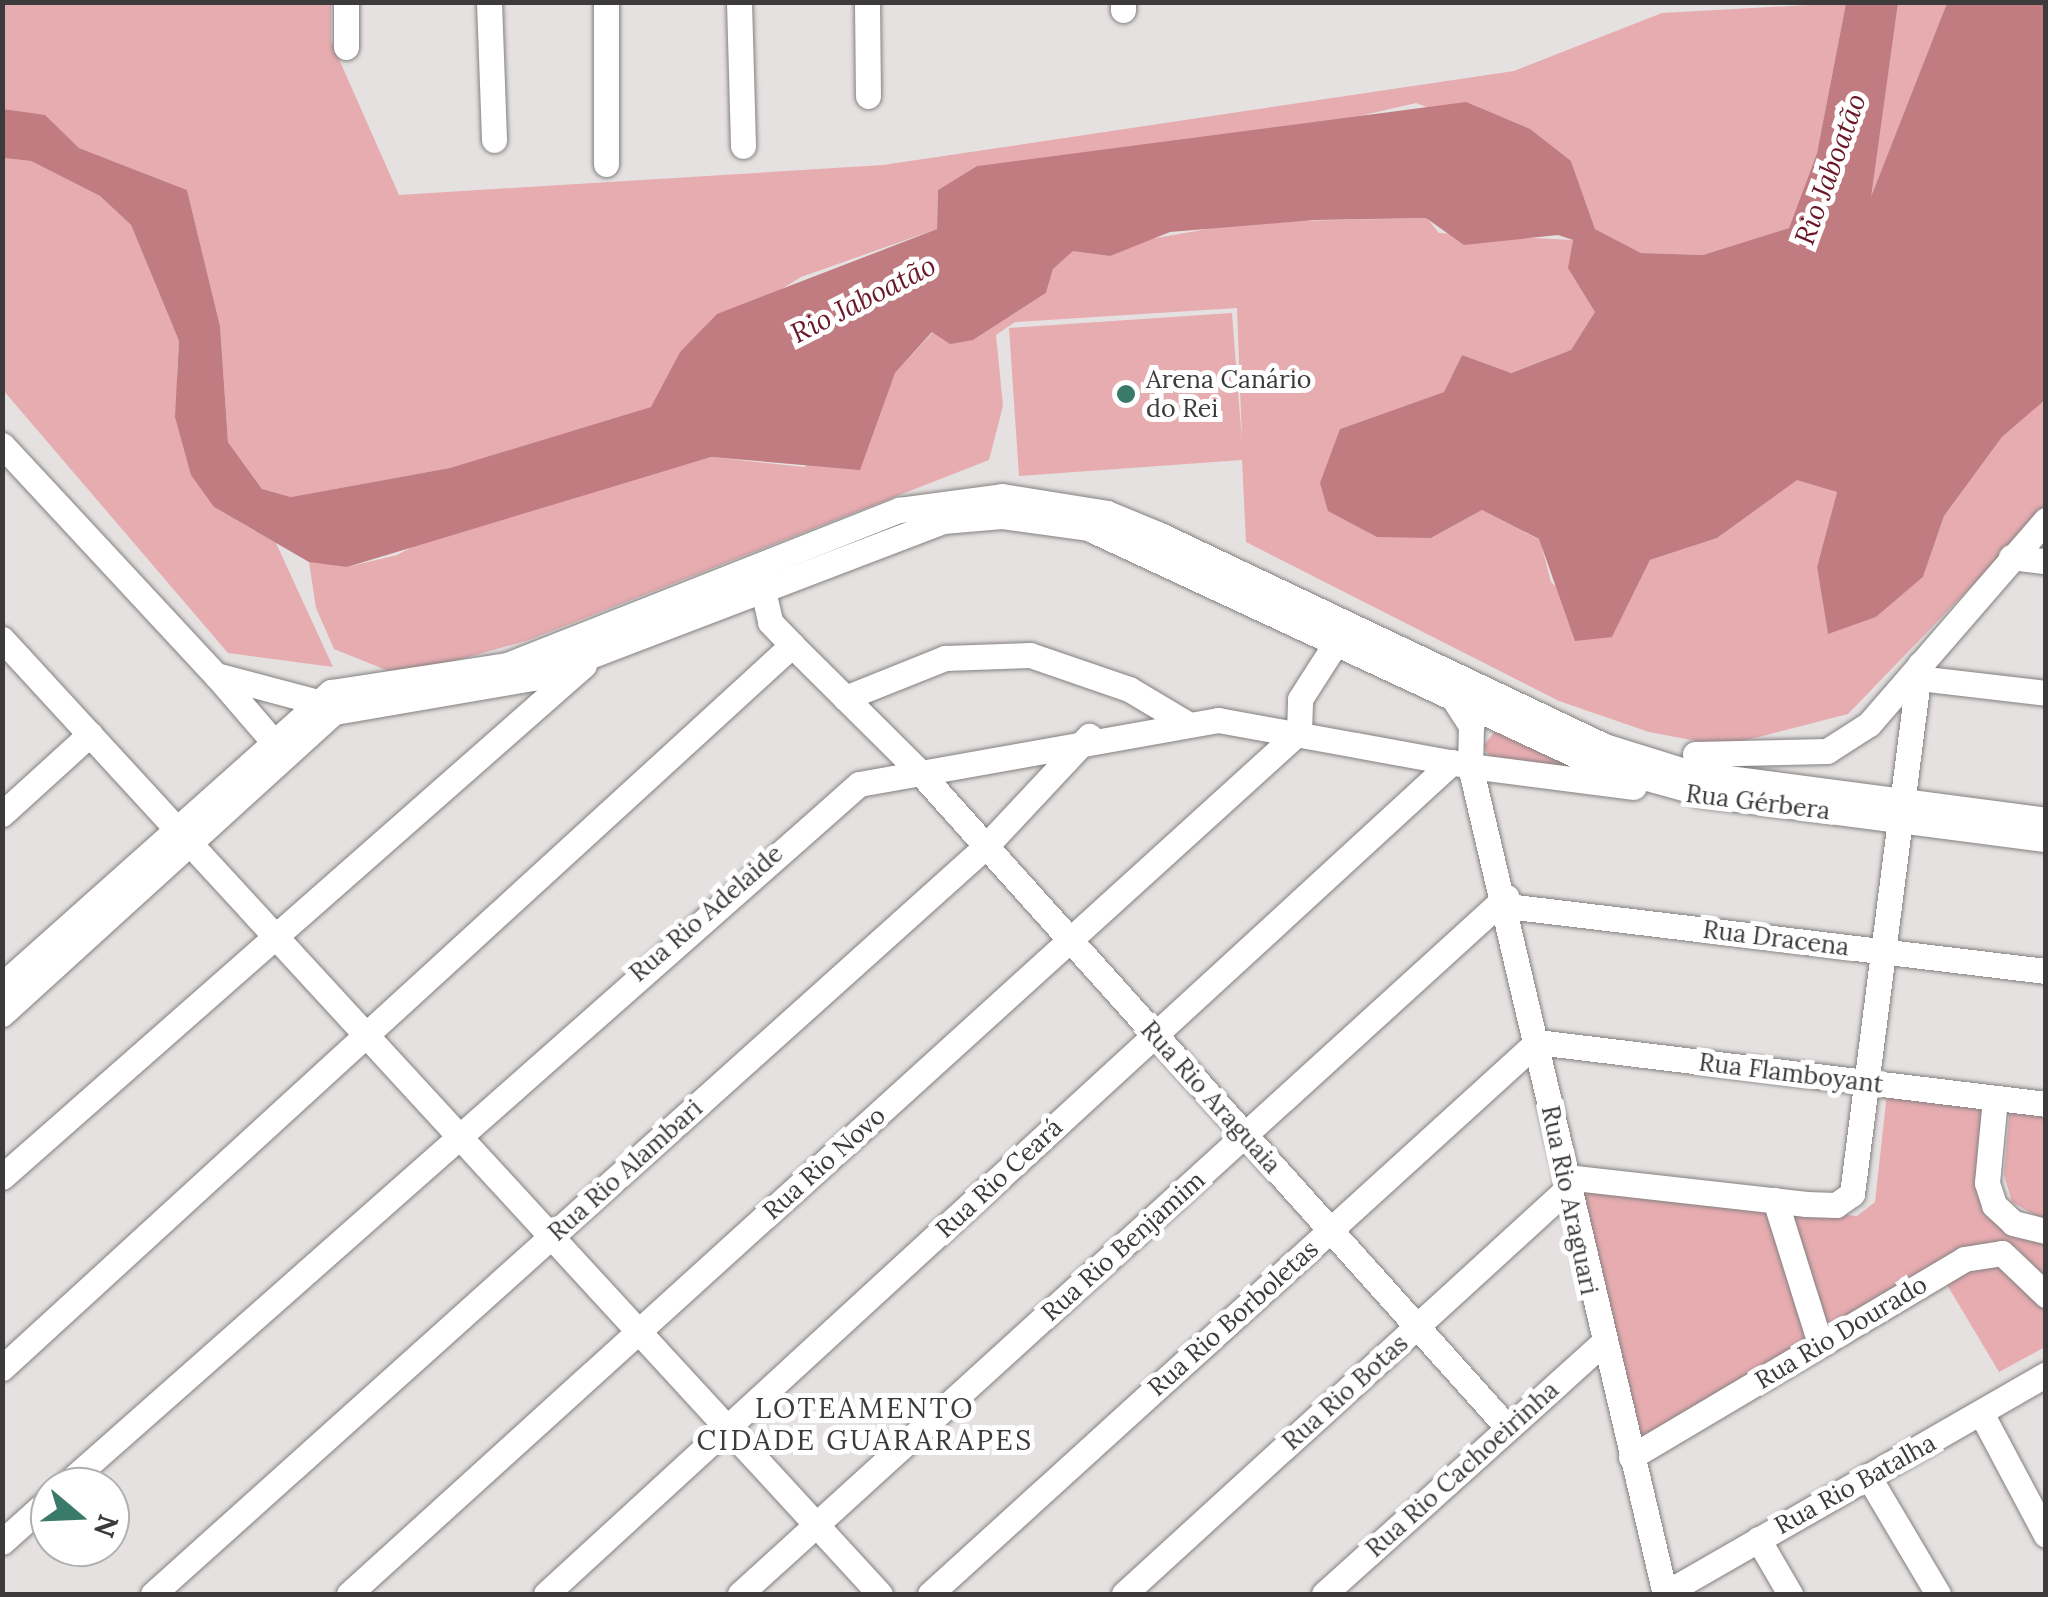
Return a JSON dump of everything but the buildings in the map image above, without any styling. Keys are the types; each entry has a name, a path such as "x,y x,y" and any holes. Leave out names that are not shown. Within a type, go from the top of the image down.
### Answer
{"street":[{"path":"346,2 346,47"},
{"path":"489,2 494,140"},
{"path":"606,2 606,164"},
{"path":"739,2 743,146"},
{"path":"866,2 868,96"},
{"path":"2,445 271,739"},
{"path":"216,675 314,701 507,665 900,510 1002,496 1107,513 1158,534 1604,746 1692,772 1902,811"},
{"path":"2,985 334,712 448,697 599,652 762,586 943,521 1049,519 1126,541 1592,763 1712,796"},
{"path":"1696,754 1827,751 1868,724 1919,671 2011,556 2046,520"},
{"path":"2011,556 2046,560"},
{"name":"Rua Rio Araguaia","path":"762,586 770,622 916,768 1507,1427"},
{"path":"2,639 555,1234 880,1594"},
{"path":"1299,732 1300,699 1336,643"},
{"path":"2,1368 792,645"},
{"path":"2,1177 273,934 599,652"},
{"path":"844,698 945,658 1030,655 1128,689 1186,723"},
{"path":"1919,671 2046,694"},
{"path":"1566,1184 1836,1205 1852,1194 1919,671"},
{"path":"1455,700 1470,726 1461,764 1485,803 1540,777"},
{"path":"2,1014 182,835 271,739 314,701"},
{"name":"Rua Rio Adelaide","path":"85,1467 457,1132 835,800 916,768 1089,736 1186,723 1299,732 1461,764"},
{"name":"Rua Rio Novo","path":"348,1594 1299,732"},
{"path":"2,814 90,734"},
{"name":"Rua Rio Alambari","path":"152,1594 986,846 1089,736"},
{"name":"Rua Gérbera","path":"1461,764 1712,796 2046,820"},
{"name":"Rua Rio Ceará","path":"546,1594 1155,1035 1461,764"},
{"name":"Rua Rio Araguari","path":"1485,803 1601,1344 1664,1594"},
{"name":"Rua Gérbera","path":"1902,811 2046,840"},
{"name":"Rua Dracena","path":"1506,902 2046,971"},
{"name":"Rua Rio Benjamim","path":"740,1594 1506,902"},
{"name":"Rua Flamboyant","path":"1536,1042 2046,1104"},
{"name":"Rua Rio Borboletas","path":"930,1594 1536,1042"},
{"path":"1995,1098 1987,1183 1994,1205 2013,1223 2046,1231"},
{"name":"Rua Rio Botas","path":"1124,1594 1417,1327 1566,1184"},
{"path":"1775,1200 1820,1344"},
{"name":"Rua Rio Dourado","path":"1631,1457 1983,1253 2016,1262 2046,1296"},
{"name":"Rua Rio Cachoeirinha","path":"1324,1594 1601,1344"},
{"name":"Rua Rio Batalha","path":"1664,1594 2046,1374"},
{"path":"1981,1413 2046,1535"},
{"path":"1868,1476 1938,1594"},
{"path":"2,1542 30,1517"},
{"path":"1758,1538 1790,1594"}],"shaded area":[{"path":"3,3 331,3 331,41 399,195 883,165 1514,71 1662,13 1846,3 1817,153 1789,228 1703,255 1641,253 1595,229 1571,161 1416,103 1290,132 977,166 938,190 937,229 801,277 680,352 652,407 451,468 291,497 262,489 228,442 220,326 187,190 79,148 45,116 3,109"},
{"path":"1898,3 1947,3 1869,203"},
{"path":"2,158 31,161 100,196 131,225 179,341 177,376 214,507 276,543 333,667 228,653 3,390"},
{"path":"1427,218 1439,233 1573,240 1571,259 1596,312 1571,350 1510,373 1462,355 1444,392 1340,429 1431,538 1482,510 1540,540 1551,582 1612,637 1650,560 1717,538 1796,479 1837,492 1817,567 1828,633 1876,617 1923,577 1944,516 2002,437 2045,399 2045,510 1848,714 1723,746 1649,732 1559,701 1246,542 1242,460 1019,476 1009,328 1232,313 1242,442 1237,308 1015,322 996,335 1003,406 989,460 529,640 401,676 334,649 316,608 309,562 321,558 347,567 397,555 433,536 711,457 804,467 879,411 895,373 933,332 973,340 1046,293 1053,269 1073,250 1110,256 1122,244 1247,222"},
{"path":"1497,729 1561,759 1561,767 1492,761 1483,746"},
{"path":"1887,1093 1989,1103 1990,1212 2045,1235 2045,1277 2016,1247 1989,1247 2045,1295 2045,1347 1999,1372 1940,1273 1822,1337 1782,1207 1857,1216 1875,1202"},
{"path":"2010,1107 2045,1112 2045,1221 2012,1202 2004,1175"},
{"path":"1566,1177 1775,1200 1820,1344 1631,1457"}],"water":[{"name":"Rio Jaboatão","path":"1846,3 1898,3 1871,197 1947,3 2045,3 2046,399 2002,437 1944,516 1923,577 1876,617 1828,634 1817,567 1837,492 1797,480 1717,538 1650,560 1612,637 1575,641 1539,539 1482,510 1431,538 1377,537 1328,511 1320,483 1340,429 1444,392 1462,355 1511,373 1571,350 1595,312 1568,268 1573,240 1558,235 1464,245 1426,218 1314,220 1170,232 1110,256 1073,251 1053,269 1046,293 973,340 950,344 932,332 895,373 860,470 711,457 347,567 309,562 214,507 191,475 175,417 179,341 131,225 100,196 31,161 3,158 3,109 45,115 79,148 187,190 220,326 228,442 262,489 291,497 450,468 651,407 680,352 717,314 937,229 938,190 977,166 1466,102 1530,129 1571,161 1595,229 1641,253 1703,255 1789,228 1817,153"}],"place":[{"name":"Arena Canário do Rei","path":"1126,394"}],"district":[{"name":"LOTEAMENTO CIDADE GUARARAPES","path":"865,1424"}]}
